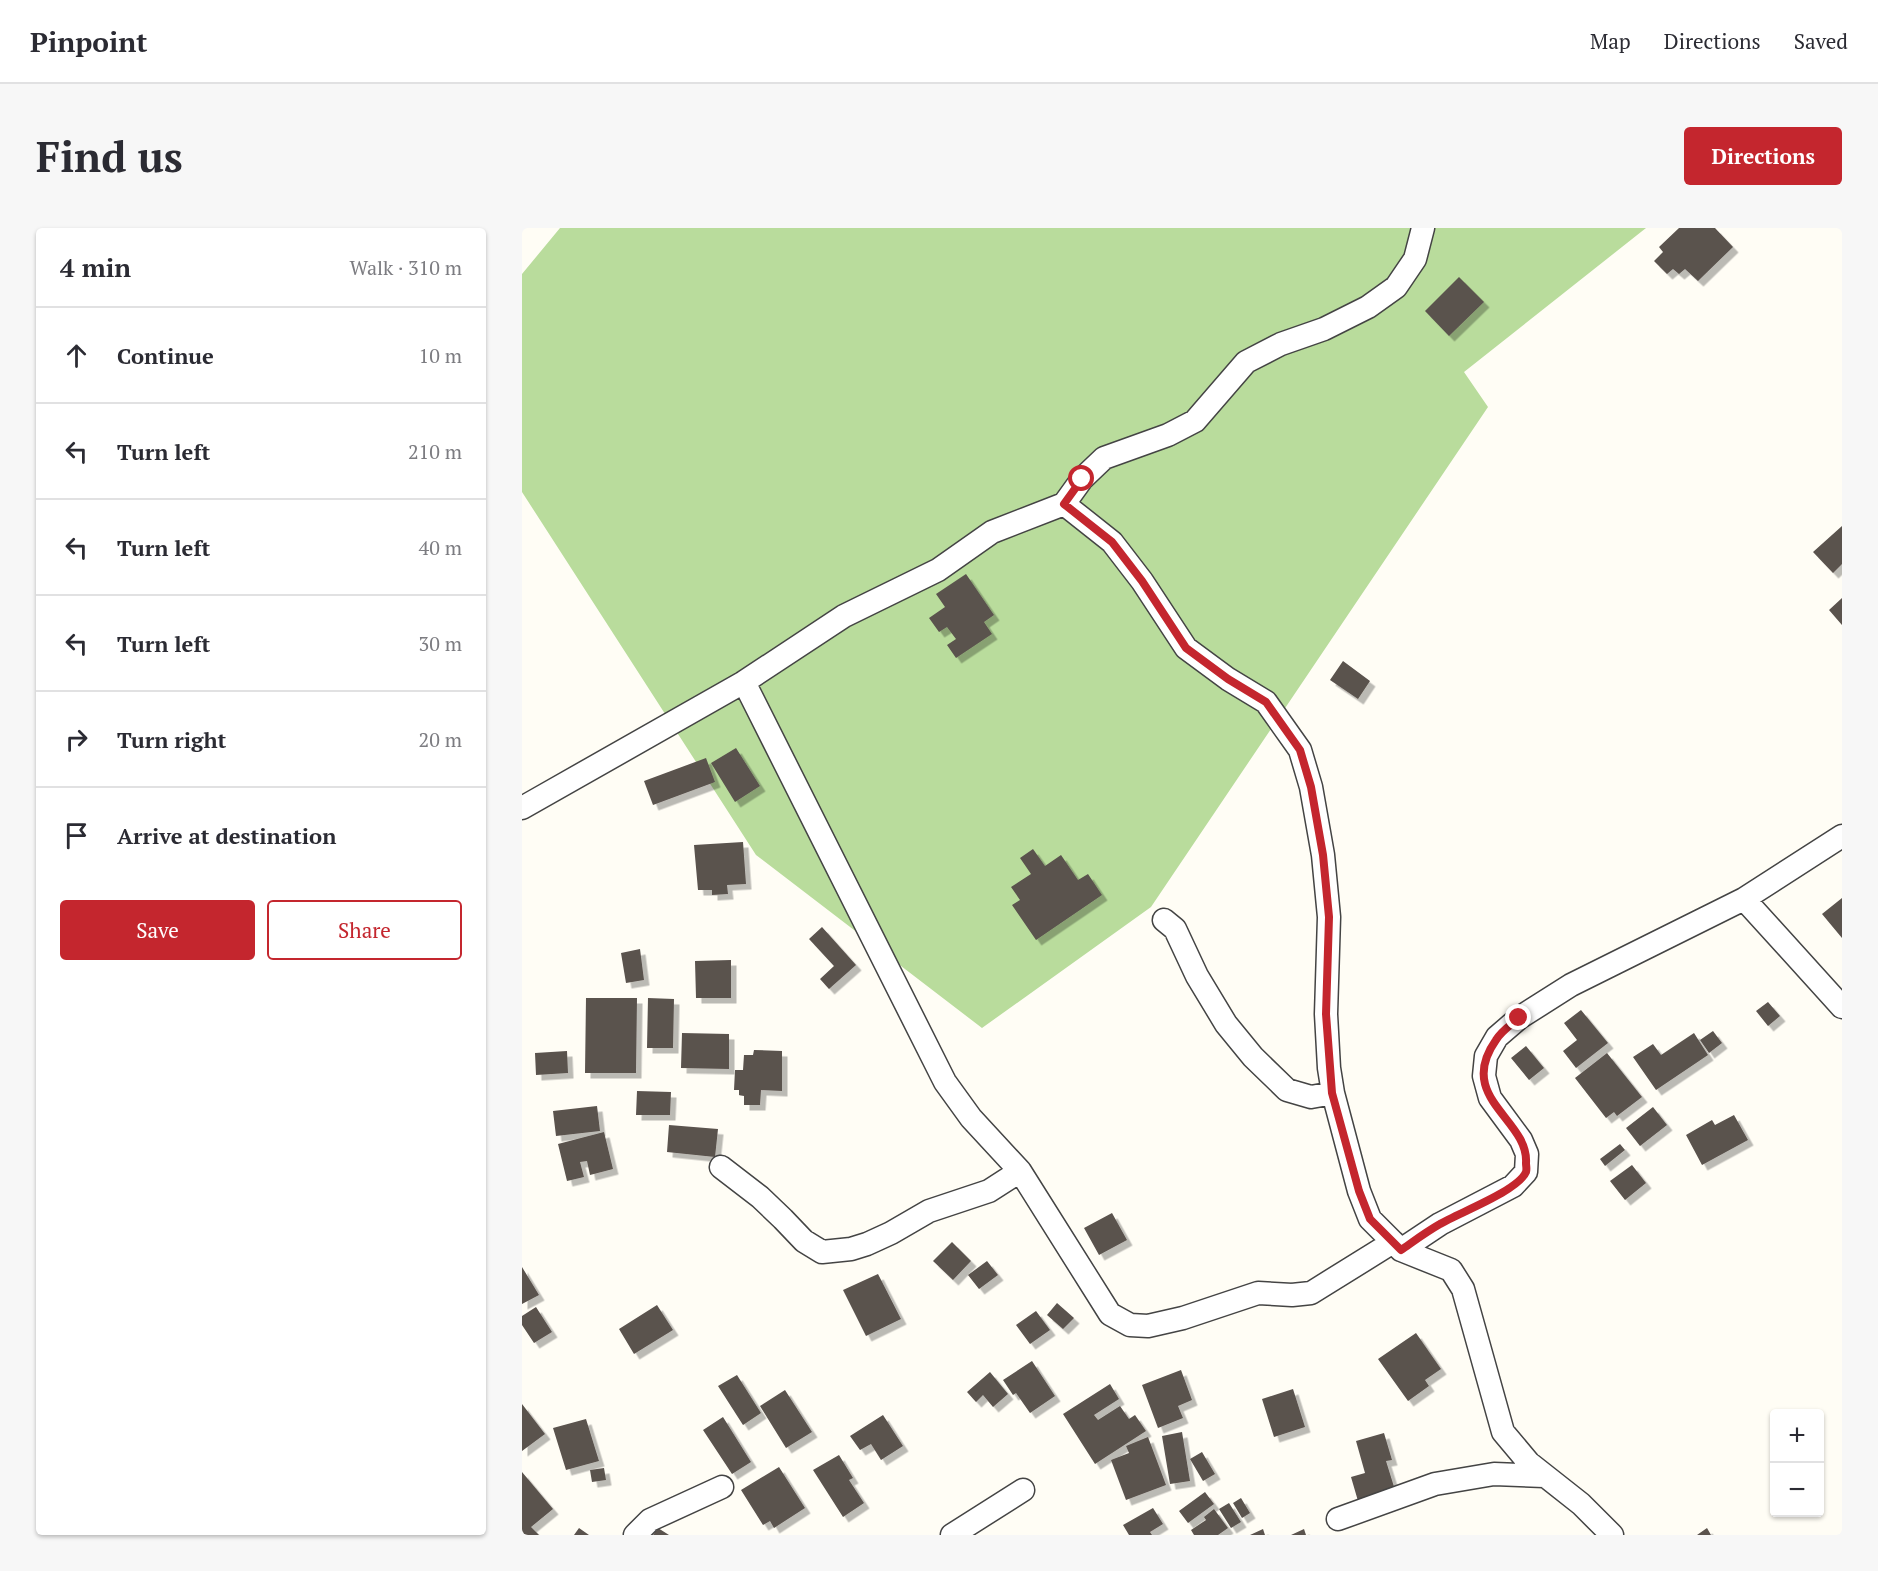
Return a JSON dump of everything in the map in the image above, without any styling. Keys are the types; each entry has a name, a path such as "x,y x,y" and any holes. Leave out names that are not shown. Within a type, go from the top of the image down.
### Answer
{"street":[{"path":"522,808 744,682 843,616 938,570 992,532 1064,504 1082,479 1104,458 1168,435 1195,421 1246,362 1281,344 1323,329 1368,307 1396,287 1415,259 1423,228"},
{"path":"1064,504 1112,542 1142,581 1186,648 1228,679 1266,702 1300,750 1311,787 1324,866 1329,917 1326,1014 1332,1093 1370,1219 1397,1246 1451,1270 1463,1289 1503,1432 1529,1463 1581,1504 1612,1535"},
{"path":"744,682 945,1082 971,1118 1020,1171 1110,1314 1130,1325 1148,1326 1183,1318 1257,1293 1292,1295 1311,1293 1513,1186 1526,1172 1527,1154 1521,1140 1490,1098 1484,1076 1486,1056 1497,1037 1519,1018 1571,985 1744,899 1842,836"},
{"path":"1744,899 1842,1007"},
{"path":"1164,920 1175,929 1197,976 1226,1024 1253,1058 1287,1090 1311,1097 1332,1093"},
{"path":"721,1167 760,1197 804,1241 822,1252 867,1245 929,1211 989,1191 1020,1171"},
{"path":"1338,1519 1435,1484 1494,1474 1544,1476"},
{"path":"635,1535 650,1520 722,1487"},
{"path":"952,1535 1023,1490"}],"green space":[{"path":"560,228 1646,228 1464,372 1488,407 1151,907 982,1028 756,855 522,492 522,274"}],"building":[{"path":"1679,228 1715,228 1733,247 1698,281 1685,269 1679,274 1673,269 1667,274 1654,261 1663,252 1659,247"},
{"path":"1459,277 1484,302 1449,336 1425,311"},
{"path":"1842,526 1842,564 1833,573 1813,552"},
{"path":"966,574 994,615 984,622 992,634 956,658 947,645 956,639 947,627 939,632 929,618 945,607 936,594"},
{"path":"1842,598 1842,625 1829,610"},
{"path":"1343,661 1370,681 1358,699 1330,680"},
{"path":"736,748 760,786 735,802 711,763"},
{"path":"706,758 715,782 653,805 644,781"},
{"path":"743,842 746,884 727,885 728,894 712,895 712,890 698,890 694,845"},
{"path":"1033,849 1045,866 1061,855 1078,880 1088,874 1102,895 1036,940 1012,905 1020,900 1011,887 1031,874 1020,858"},
{"path":"1842,898 1842,938 1822,914"},
{"path":"822,927 856,965 829,989 820,979 834,966 809,939"},
{"path":"640,949 644,980 626,983 621,953"},
{"path":"731,960 731,998 696,998 695,961"},
{"path":"586,998 637,998 636,1073 585,1073"},
{"path":"648,998 674,999 673,1048 647,1048"},
{"path":"1768,1002 1780,1016 1768,1026 1756,1011"},
{"path":"1581,1010 1608,1043 1576,1068 1563,1051 1577,1040 1564,1023"},
{"path":"1713,1031 1722,1043 1709,1053 1700,1040"},
{"path":"682,1033 729,1034 729,1069 681,1068"},
{"path":"1694,1033 1708,1055 1656,1090 1633,1057 1653,1044 1661,1055"},
{"path":"1526,1046 1544,1068 1529,1080 1511,1058"},
{"path":"754,1050 782,1051 782,1091 761,1090 760,1105 744,1105 744,1096 739,1095 739,1090 734,1090 735,1070 743,1070 744,1055 753,1055"},
{"path":"567,1051 568,1073 536,1075 535,1053"},
{"path":"1607,1053 1642,1097 1617,1116 1614,1112 1606,1118 1575,1078"},
{"path":"637,1091 671,1092 670,1115 636,1115"},
{"path":"597,1106 600,1131 556,1136 553,1111"},
{"path":"1653,1107 1667,1125 1640,1146 1626,1128"},
{"path":"1734,1115 1748,1140 1702,1165 1686,1135 1712,1120 1715,1125"},
{"path":"669,1125 718,1129 715,1157 667,1152"},
{"path":"604,1132 613,1169 590,1175 587,1161 580,1162 584,1177 567,1181 558,1144"},
{"path":"1620,1144 1625,1150 1605,1166 1600,1159"},
{"path":"1632,1165 1646,1183 1625,1200 1610,1181"},
{"path":"1112,1213 1127,1240 1099,1255 1084,1228"},
{"path":"952,1242 971,1261 953,1280 933,1261"},
{"path":"987,1261 998,1275 979,1289 968,1275"},
{"path":"522,1267 539,1295 522,1304"},
{"path":"878,1274 901,1319 866,1336 843,1290"},
{"path":"1057,1303 1074,1318 1063,1329 1047,1315"},
{"path":"657,1305 673,1330 634,1354 619,1329"},
{"path":"536,1307 552,1332 534,1343 522,1325 522,1316"},
{"path":"1036,1311 1050,1330 1030,1344 1016,1325"},
{"path":"1416,1333 1441,1369 1425,1380 1429,1386 1408,1401 1378,1359"},
{"path":"1032,1361 1055,1396 1030,1413 1016,1393 1013,1395 1003,1380"},
{"path":"1181,1370 1192,1400 1178,1406 1183,1418 1158,1428 1142,1385"},
{"path":"990,1372 1008,1394 993,1407 983,1395 976,1402 967,1392"},
{"path":"737,1375 761,1413 743,1425 718,1386"},
{"path":"1110,1384 1119,1399 1094,1415 1098,1420 1120,1406 1129,1419 1135,1415 1146,1431 1095,1464 1063,1414"},
{"path":"1293,1389 1305,1427 1274,1437 1262,1399"},
{"path":"785,1390 812,1432 786,1448 760,1406"},
{"path":"522,1404 545,1434 522,1451"},
{"path":"883,1415 903,1446 881,1460 871,1444 860,1450 850,1436"},
{"path":"723,1417 751,1462 732,1474 703,1430"},
{"path":"586,1419 599,1461 566,1470 553,1428"},
{"path":"1182,1432 1190,1481 1170,1484 1162,1436"},
{"path":"1384,1433 1392,1460 1386,1461 1395,1490 1358,1501 1351,1477 1365,1473 1356,1441"},
{"path":"1148,1437 1166,1485 1126,1500 1111,1460 1129,1453 1126,1446"},
{"path":"1202,1452 1215,1474 1203,1481 1190,1459"},
{"path":"839,1455 853,1478 849,1480 864,1503 843,1517 813,1470"},
{"path":"779,1467 805,1508 774,1528 770,1521 763,1525 741,1490"},
{"path":"604,1468 606,1480 592,1482 590,1470"},
{"path":"522,1472 553,1509 531,1527 539,1535 522,1535"},
{"path":"1205,1492 1214,1504 1188,1523 1179,1511"},
{"path":"1241,1498 1250,1513 1242,1518 1233,1503"},
{"path":"1229,1503 1241,1522 1231,1528 1219,1509"},
{"path":"1153,1508 1163,1524 1150,1532 1152,1535 1129,1535 1123,1525"},
{"path":"1214,1509 1228,1528 1218,1535 1194,1535 1191,1530 1206,1520 1204,1517"},
{"path":"579,1528 589,1535 574,1535"},
{"path":"658,1528 669,1535 653,1535"},
{"path":"1707,1528 1711,1535 1697,1535"},
{"path":"1263,1529 1265,1535 1250,1535"},
{"path":"1304,1529 1306,1535 1291,1535"}],"route":[{"path":"1082,479 1064,504 1112,542 1142,581 1186,648 1228,679 1266,702 1300,750 1311,787 1323,855 1329,917 1326,1014 1332,1093 1359,1191 1370,1219 1401,1250 1440,1224 1513,1186 1526,1172 1527,1154 1521,1140 1490,1098 1484,1076 1486,1056 1497,1037 1519,1018"}]}
